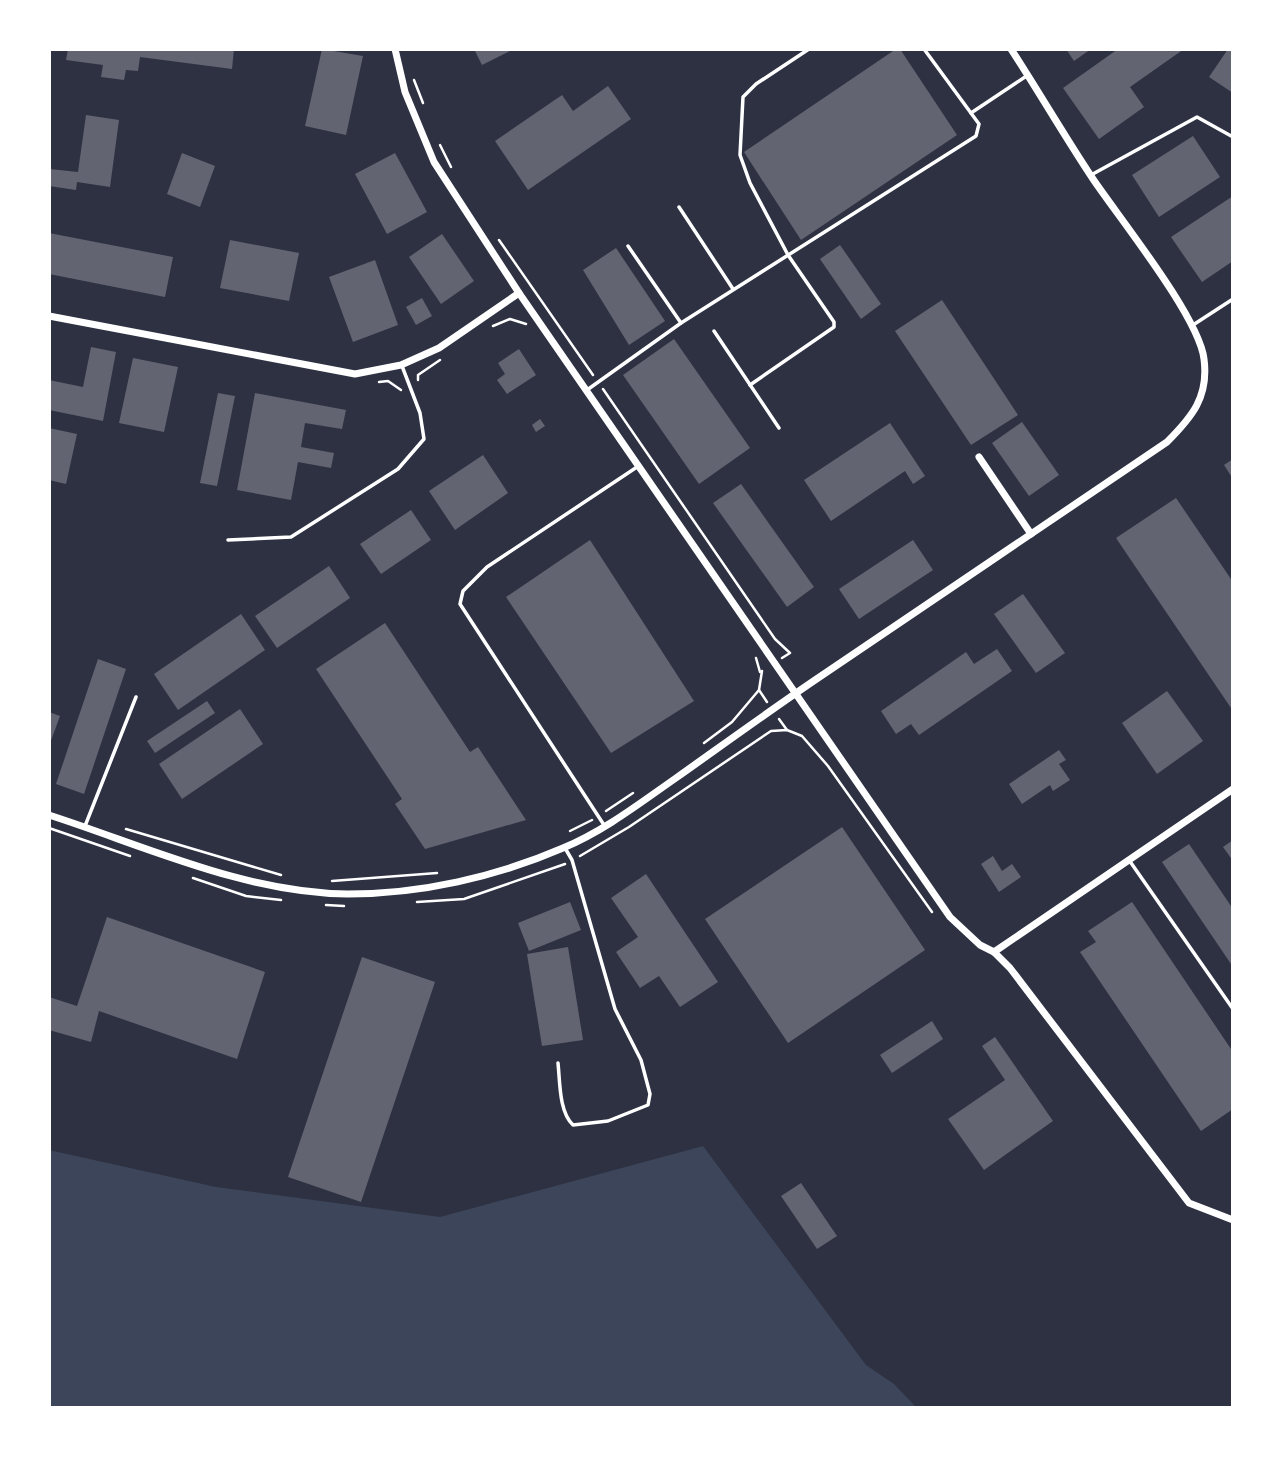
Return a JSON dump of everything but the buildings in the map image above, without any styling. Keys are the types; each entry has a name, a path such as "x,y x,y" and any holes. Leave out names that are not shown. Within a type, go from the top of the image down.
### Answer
{"street":[{"path":"395,49 405,92 435,162 519,293 946,911 1010,968 1189,1203 1233,1220"},
{"path":"49,815 262,883 346,894 405,891 458,882 565,848 604,825 1167,442 1195,415 1202,388 1204,359 1193,325 1091,176 1011,49"},
{"path":"49,316 355,374 401,365 439,348 519,293"},
{"path":"979,457 1031,534"},
{"path":"994,952 1233,789"}],"lane":[{"path":"750,385 834,327 834,322 788,255 750,183 740,155 743,97 756,84 809,49"},
{"path":"587,390 733,289 976,136 979,124 924,49"},
{"path":"971,113 1028,75"},
{"path":"1091,176 1197,117 1233,138"},
{"path":"679,207 733,289"},
{"path":"628,246 681,323"},
{"path":"1193,325 1233,299"},
{"path":"714,331 779,428"},
{"path":"229,540 291,537 398,469 424,439 420,413 401,365"},
{"path":"604,825 460,604 463,591 487,567 640,465"},
{"path":"85,826 136,697"},
{"path":"558,1063 568,1120 573,1125 608,1121 648,1104 650,1094 641,1059 615,1009 572,860 565,848"},
{"path":"1128,859 1233,1009"}],"path":[{"path":"484,332 510,319 528,325"},
{"path":"376,382 388,381 406,395 419,392 418,375 440,361"},
{"path":"756,656 760,672"},
{"path":"699,747 732,722 759,690"},
{"path":"409,902 464,898 517,883 572,860 629,827 771,731 787,730 802,736 828,766 926,908 933,913 946,911"},
{"path":"568,832 643,786"},
{"path":"115,825 284,875"},
{"path":"49,828 132,857"},
{"path":"321,881 384,879 439,873"},
{"path":"182,874 246,896 284,900"},
{"path":"318,904 353,906"}],"shaded area":[{"path":"703,1146 866,1365 894,1384 917,1408 49,1408 49,1150 216,1187 440,1217"}]}
